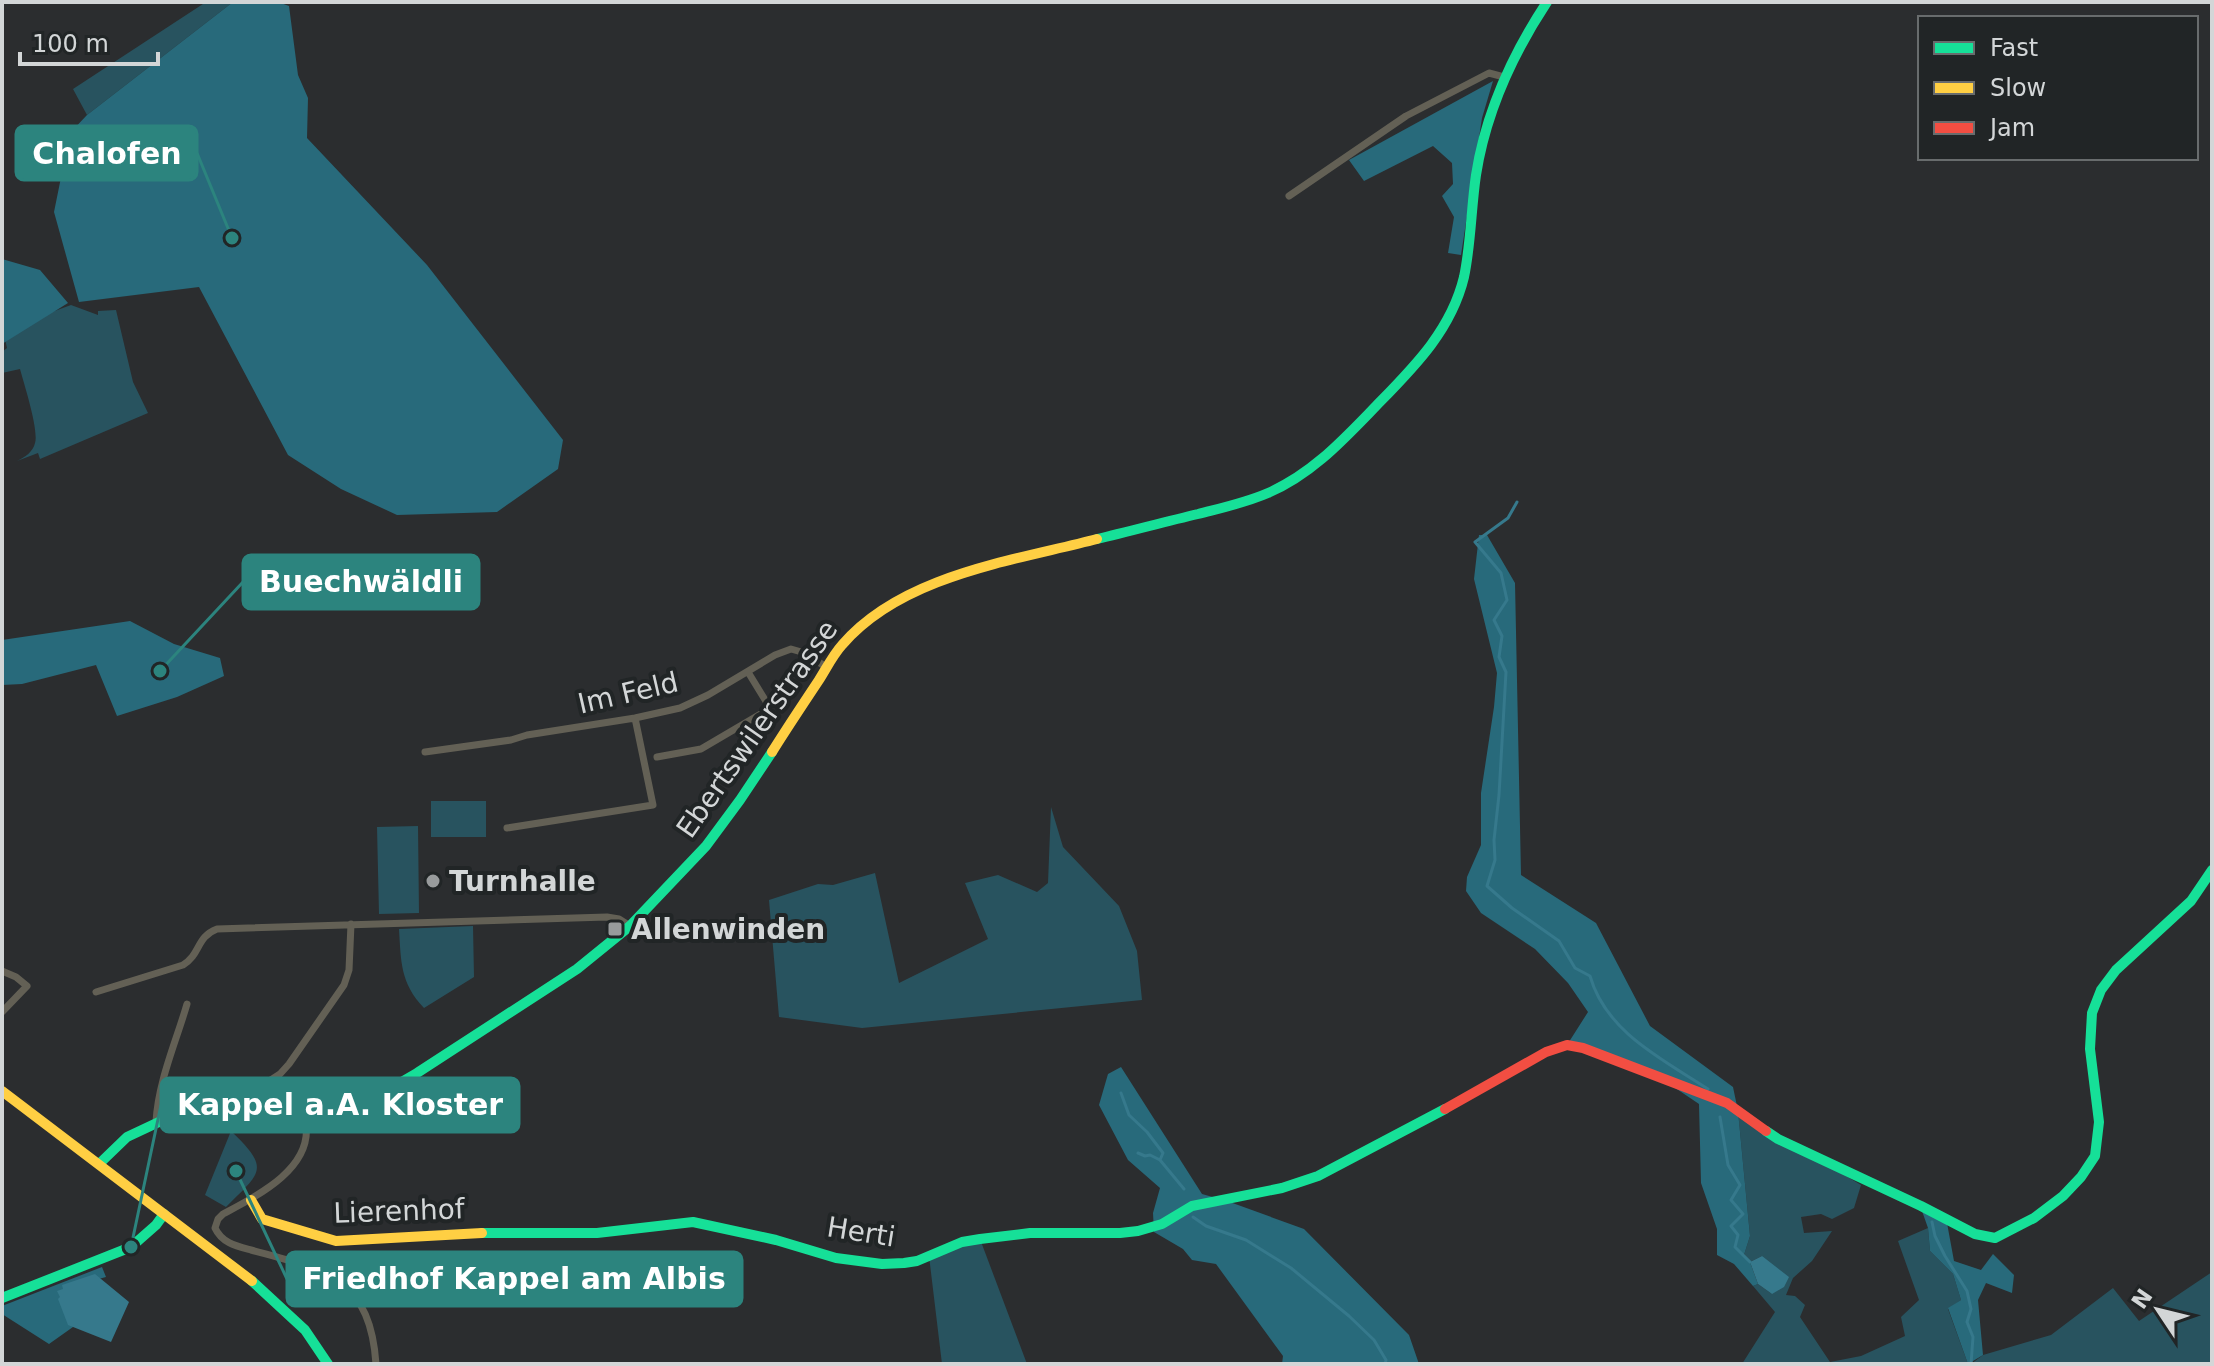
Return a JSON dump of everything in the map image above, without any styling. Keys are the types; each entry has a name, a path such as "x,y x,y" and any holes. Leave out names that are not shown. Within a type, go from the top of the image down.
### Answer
{"street":[{"name":"Ebertswilerstrasse","path":"99,1164 127,1136 156,1122 187,1117 306,1124 350,1112 539,995 630,926 674,881 721,827 826,667 858,628 914,590 957,575 1247,501 1284,487 1322,461 1422,359 1447,323 1463,276 1480,149 1492,108 1522,42 1547,2"},
{"path":"1289,196 1406,116 1489,73 1504,77"},
{"name":"Im Feld","path":"425,752 680,708 791,649 805,653 826,667"},
{"path":"657,757 701,749 764,712 767,703 748,672"},
{"path":"507,828 653,805 635,718"},
{"name":"Herti","path":"563,1233 597,1233 693,1222 776,1240 836,1258 882,1264 917,1261 962,1242 980,1239 1030,1233 1138,1231 1162,1224 1192,1206 1282,1188 1318,1176 1546,1052 1567,1045 1583,1048 1727,1103 1778,1139 1975,1234 1995,1238 2034,1218 2063,1196 2095,1156 2099,1122 2090,1049 2092,1013 2101,990 2116,970 2191,901 2212,870"},
{"path":"96,992 183,965 191,960 206,933 217,929 607,917 619,919 630,926"},
{"path":"242,1120 246,1096 280,1074 337,997 349,970 351,924"},
{"path":"2,971 27,986 2,1012"},
{"path":"156,1122 163,1079 187,1004"},
{"path":"2,1091 264,1290 305,1330 328,1364"},
{"path":"306,1124 307,1137 300,1158 266,1190 223,1214 215,1228 232,1245 297,1263 346,1285 370,1324 376,1364"},
{"name":"Lierenhof","path":"251,1200 262,1219 336,1241 494,1232 563,1233"},
{"path":"2,1298 131,1247 164,1214"}],"shaded area":[{"path":"206,2 233,2 87,115 73,89"},
{"path":"233,2 278,2 289,6 298,75 308,98 307,138 427,265 563,440 558,469 497,512 397,515 341,489 288,455 199,287 79,302 54,212 70,133 87,115"},
{"path":"1493,81 1482,118 1461,255 1448,253 1454,217 1442,196 1453,184 1452,163 1433,146 1364,181 1349,160"},
{"path":"2,259 40,270 68,303 2,344"},
{"path":"71,305 98,315 98,311 116,310 133,382 148,413 40,459 38,453 17,461 32,449 36,437 20,369 2,373 2,352 7,348 3,330"},
{"path":"1479,535 1487,535 1515,583 1521,875 1596,923 1650,1026 1733,1087 1750,1236 1744,1255 1758,1284 1753,1286 1734,1264 1717,1255 1717,1229 1701,1183 1699,1104 1656,1075 1567,1045 1588,1012 1568,983 1535,949 1481,913 1466,891 1467,877 1481,845 1481,793 1497,673 1474,579"},
{"path":"130,621 174,644 220,658 224,676 177,697 117,716 96,665 22,684 2,685 2,640"},
{"path":"431,801 486,801 486,837 431,837"},
{"path":"1051,807 1063,847 1119,906 1137,951 1142,1000 862,1028 779,1017 769,900 818,884 833,885 875,873 899,983 988,939 965,883 998,875 1037,892 1048,883"},
{"path":"418,826 419,913 379,914 377,827"},
{"path":"473,926 474,977 424,1008 406,980 399,929"},
{"path":"1121,1067 1202,1194 1304,1229 1409,1335 1419,1364 1282,1364 1283,1356 1216,1264 1192,1260 1183,1249 1154,1232 1153,1213 1160,1188 1128,1160 1099,1105 1108,1074"},
{"path":"1738,1111 1861,1185 1854,1208 1832,1219 1821,1214 1801,1217 1804,1233 1832,1231 1812,1261 1793,1278 1786,1295 1795,1296 1805,1305 1800,1317 1830,1362 1861,1356 1905,1336 1901,1317 1919,1300 1898,1241 1928,1228 1930,1251 1953,1274 1961,1300 1948,1309 1968,1364 1742,1364 1775,1312 1753,1286 1758,1284 1772,1294 1762,1256 1750,1262 1744,1255 1750,1236"},
{"path":"231,1131 252,1154 257,1170 254,1178 226,1207 205,1195"},
{"path":"1922,1211 1947,1223 1954,1261 1981,1270 1993,1254 2014,1275 2012,1293 1986,1283 1978,1300 1983,1355 1968,1364 1948,1308 1961,1300 1953,1274 1930,1251 1928,1228"},
{"path":"980,1239 1027,1364 942,1364 929,1256"},
{"path":"1762,1256 1789,1277 1784,1287 1772,1294 1758,1284 1750,1262"},
{"path":"102,1267 106,1277 65,1288 73,1327 49,1344 2,1314 2,1306"},
{"path":"2212,1272 2212,1364 1971,1364 1983,1355 2051,1335 2113,1288 2139,1321"},
{"path":"95,1274 129,1302 111,1342 68,1325 58,1299 57,1291 63,1289 62,1285"}],"waterway":[{"path":"1517,502 1508,518 1475,542 1501,573 1507,600 1494,620 1502,636 1499,657 1506,672 1495,860 1487,886 1559,941 1575,968 1590,976 1598,996 1622,1028 1655,1055 1708,1089"},
{"path":"1121,1093 1129,1115 1163,1153 1160,1160 1184,1189"},
{"path":"1720,1117 1728,1165 1740,1185 1731,1200 1743,1214 1731,1226 1738,1235 1735,1247 1750,1262"},
{"path":"1138,1153 1160,1160"},
{"path":"1193,1217 1206,1226 1246,1240 1291,1268 1374,1340 1386,1360 1385,1364"},
{"path":"1932,1222 1945,1256 1967,1291 1971,1309 1967,1322 1973,1337 1971,1364"}],"traffic: fast":[{"path":"1097,539 1233,505 1284,485 1313,466 1339,443 1417,363 1440,332 1458,296 1464,277 1476,175 1486,128 1512,63 1547,2"},
{"path":"99,1164 127,1137 161,1121 187,1117 306,1124 350,1112 417,1073 577,969 630,926 706,846 772,752"},
{"path":"1766,1131 1975,1234 1995,1238 2034,1218 2063,1196 2095,1156 2099,1122 2090,1049 2092,1013 2101,990 2116,970 2191,901 2212,870"},
{"path":"482,1233 597,1233 693,1222 776,1240 836,1258 882,1264 904,1263 917,1261 962,1242 980,1239 1030,1233 1138,1231 1162,1224 1192,1206 1282,1188 1318,1176 1445,1109"},
{"path":"2,1298 131,1247 164,1214"},
{"path":"252,1281 305,1330 328,1364"}],"traffic: slow":[{"path":"772,752 839,649 867,621 895,602 960,574 1097,539"},
{"path":"2,1091 252,1281"},
{"path":"251,1200 262,1219 336,1241 482,1233"}],"traffic: jam":[{"path":"1445,1109 1546,1052 1567,1045 1583,1048 1727,1103 1766,1131"}],"place":[{"name":"Chalofen","path":"232,238"},
{"name":"Buechwäldli","path":"160,671"},
{"name":"Turnhalle","path":"433,881"},
{"name":"Allenwinden","path":"615,929"},
{"name":"Friedhof Kappel am Albis","path":"236,1171"},
{"name":"Kappel a.A. Kloster","path":"131,1247"}]}
